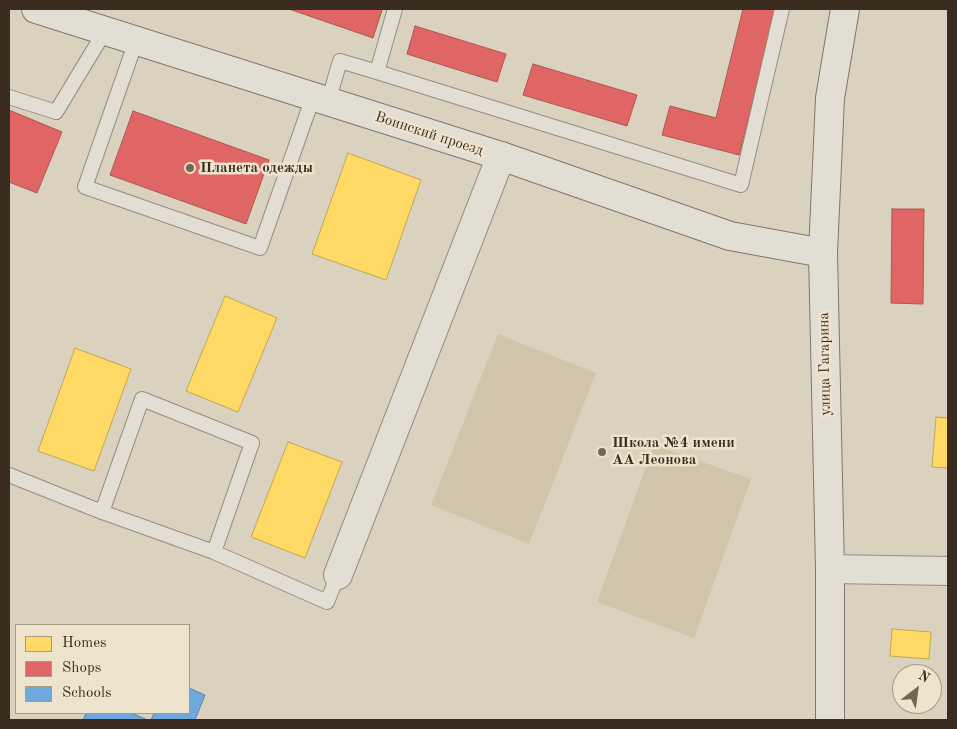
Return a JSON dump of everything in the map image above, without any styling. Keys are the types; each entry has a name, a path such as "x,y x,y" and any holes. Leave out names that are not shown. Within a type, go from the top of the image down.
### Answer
{"main road":[{"name":"Воинский проезд","path":"36,9 501,156 730,236 822,253"},
{"name":"улица Гагарина","path":"830,720 830,569 822,253 830,98 845,9"},
{"path":"338,575 501,156"},
{"path":"830,569 948,571"}],"lane":[{"path":"377,72 396,9"},
{"path":"136,40 85,186 260,248 320,99 340,61 741,185 782,9"},
{"path":"9,97 56,112 105,31"},
{"path":"102,512 142,399 252,443 214,552"},
{"path":"9,475 102,512 214,552 327,602 338,575"}],"shaded area":[{"path":"498,334 596,373 529,544 431,505"},
{"path":"654,445 751,479 694,638 597,602"}],"building: Homes":[{"path":"348,153 421,180 386,280 312,254"},
{"path":"225,296 277,318 238,412 186,391"},
{"path":"75,348 131,369 94,471 38,451"},
{"path":"936,417 948,418 948,468 932,467"},
{"path":"288,442 342,462 305,558 251,537"},
{"path":"892,629 931,632 929,659 890,656"}],"building: Shops":[{"path":"289,9 378,9 382,10 373,38"},
{"path":"743,9 776,9 739,155 662,135 670,106 716,118"},
{"path":"415,26 506,54 497,82 407,54"},
{"path":"533,64 637,95 627,126 523,95"},
{"path":"9,110 62,132 37,193 9,182"},
{"name":"Планета одежды","path":"133,111 269,160 246,224 110,175"},
{"path":"892,209 924,209 923,304 891,303"}],"building: Schools":[{"path":"190,688 205,695 195,720 151,720 154,714 190,714"},
{"path":"86,714 133,714 148,720 83,720"}],"place":[{"name":"Планета одежды","path":"190,168"},
{"name":"Школа №4 имени АА Леонова","path":"602,452"}]}
